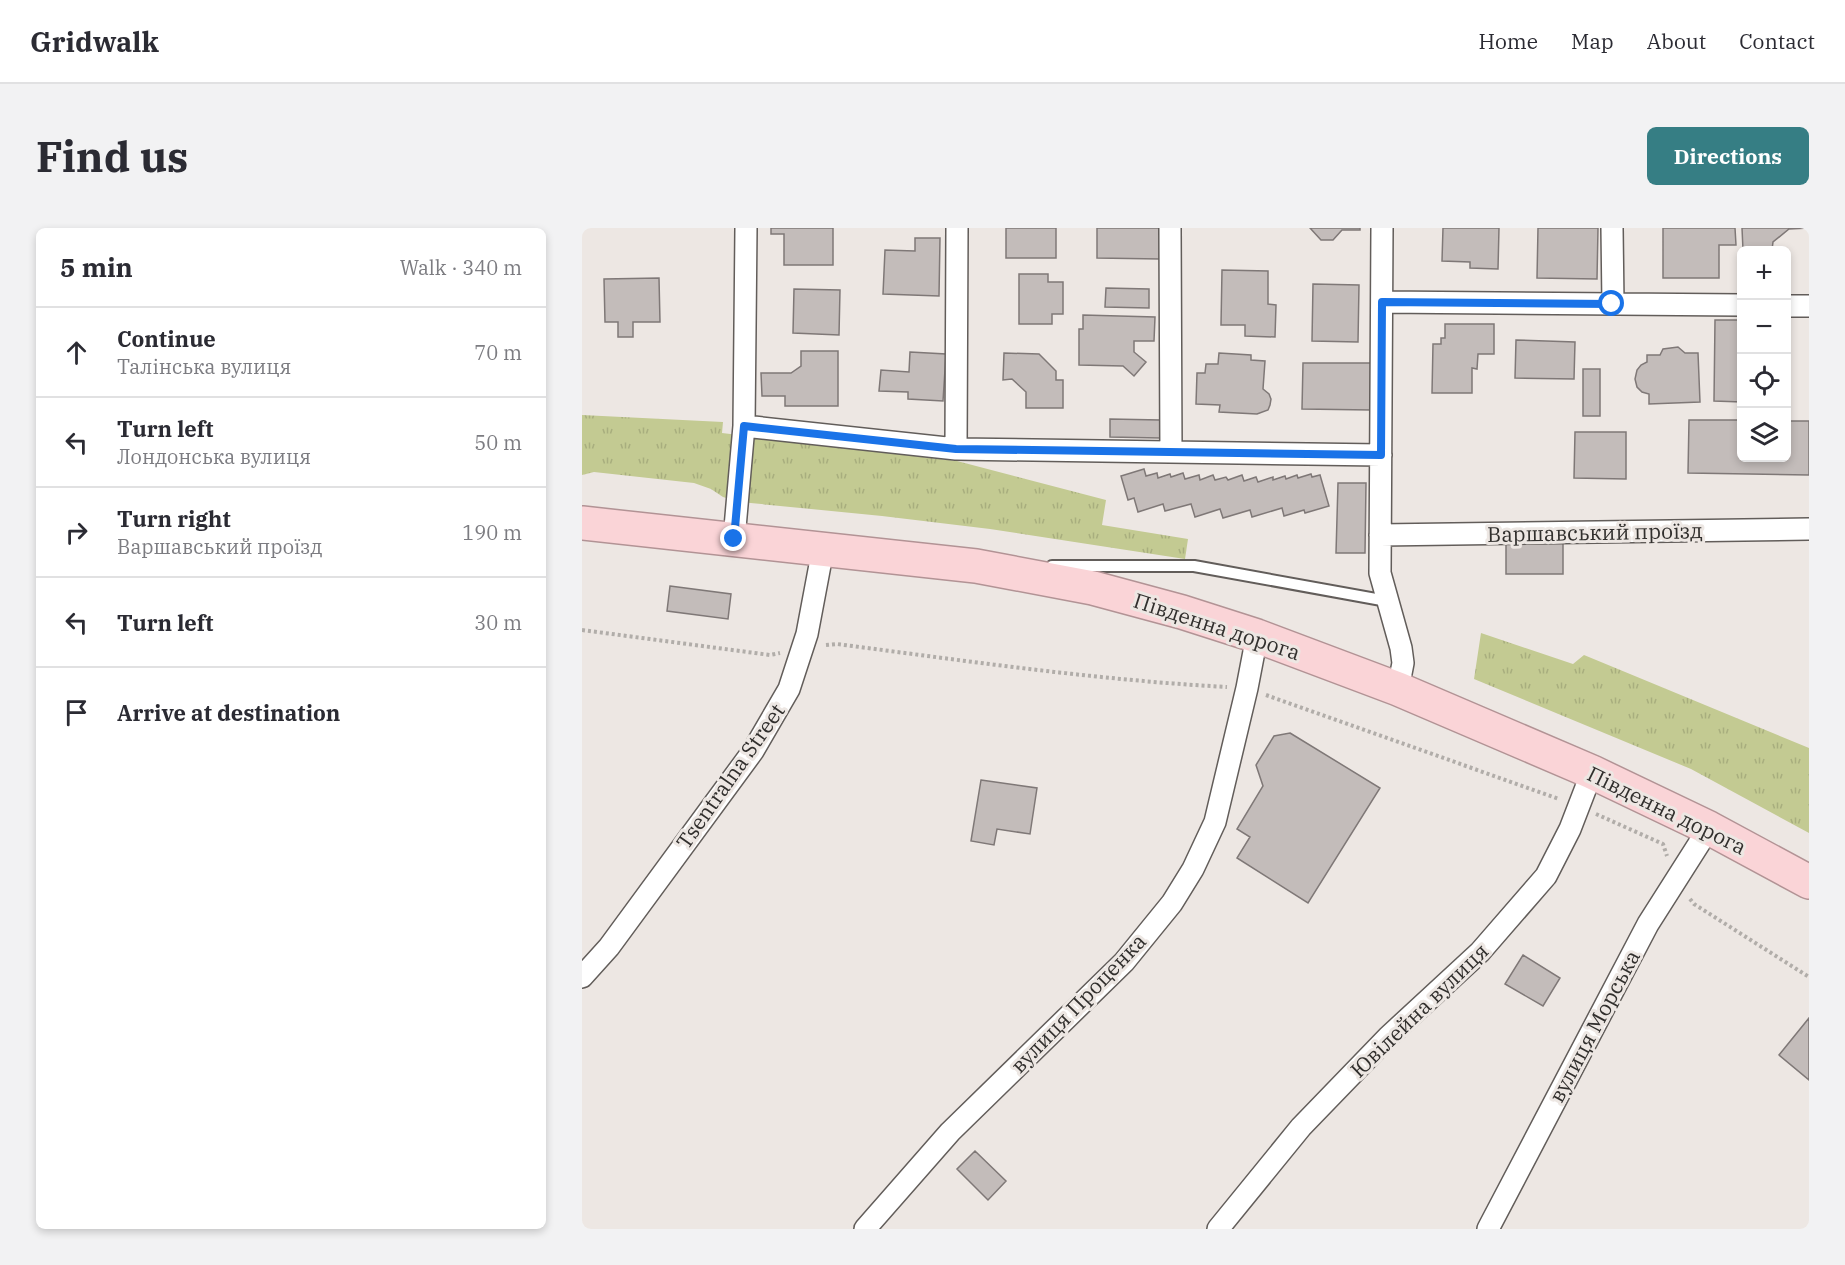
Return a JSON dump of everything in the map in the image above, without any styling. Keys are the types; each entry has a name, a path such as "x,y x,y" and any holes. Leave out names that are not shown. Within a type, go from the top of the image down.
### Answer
{"highway":[{"name":"Південна дорога","path":"582,523 976,566 1093,588 1182,612 1257,636 1398,689 1592,772 1709,828 1809,882"}],"street":[{"path":"734,539 744,426 746,228"},
{"path":"956,449 957,228"},
{"path":"1170,228 1171,452"},
{"path":"1382,228 1380,573 1401,648 1403,663 1398,689"},
{"path":"1612,228 1612,304"},
{"path":"1382,302 1737,305"},
{"path":"1791,306 1809,306"},
{"path":"744,426 956,449 1381,455"},
{"name":"Варшавський проїзд","path":"1380,535 1809,529"},
{"name":"Tsentralna Street","path":"582,977 609,947 753,751 789,689 807,634 823,549"},
{"name":"вулиця Проценка","path":"865,1229 950,1132 1124,962 1172,903 1193,869 1215,822 1257,636"},
{"name":"Ювілейна вулиця","path":"1218,1229 1301,1127 1388,1037 1480,952 1546,876 1570,829 1592,772"},
{"name":"вулиця Морська","path":"1488,1229 1648,924 1709,828"}],"lane":[{"path":"976,566 1194,566 1387,601"}],"green space":[{"path":"582,415 723,422 722,433 957,461 1106,500 1102,525 1188,539 1185,559 990,529 740,502 723,497 711,489 694,483 594,472 582,475"},
{"path":"1481,633 1573,664 1584,655 1809,748 1809,833 1691,769 1474,679"}],"building":[{"path":"771,228 833,228 833,265 784,265 784,234 771,234"},
{"path":"1006,228 1056,228 1056,258 1006,258"},
{"path":"1097,228 1160,228 1160,259 1097,258"},
{"path":"1310,228 1360,228 1360,230 1342,230 1333,240 1321,240"},
{"path":"1443,228 1499,228 1498,269 1470,268 1470,262 1442,261"},
{"path":"1538,228 1598,228 1597,279 1537,278"},
{"path":"1663,228 1735,228 1736,245 1719,245 1719,278 1663,278"},
{"path":"1742,228 1809,228 1789,229 1773,242 1772,246 1743,246"},
{"path":"915,238 940,238 939,296 883,294 885,250 915,251"},
{"path":"1222,270 1268,271 1268,304 1276,305 1275,337 1245,336 1245,325 1221,325"},
{"path":"1019,274 1048,274 1048,282 1063,282 1063,314 1052,314 1052,324 1019,324"},
{"path":"659,278 660,322 633,322 633,337 618,337 618,322 605,322 604,279"},
{"path":"1313,284 1359,285 1358,342 1312,341"},
{"path":"1106,288 1149,289 1149,308 1105,307"},
{"path":"794,289 840,290 839,335 793,333"},
{"path":"1083,315 1155,317 1154,341 1134,341 1134,352 1146,362 1134,376 1123,366 1079,365 1079,329 1083,329"},
{"path":"1715,320 1737,320 1737,402 1714,401"},
{"path":"1445,324 1494,324 1494,354 1478,354 1477,369 1472,368 1472,393 1432,393 1433,344 1441,344 1441,338 1445,338"},
{"path":"1516,340 1575,342 1574,379 1515,378"},
{"path":"1678,347 1685,353 1698,353 1700,402 1649,404 1649,394 1637,387 1635,379 1637,370 1647,362 1647,355 1660,355 1663,349"},
{"path":"801,351 838,351 838,406 785,406 785,396 762,396 761,373 791,373 801,366"},
{"path":"910,352 946,354 943,401 908,399 908,392 879,391 881,370 909,372"},
{"path":"1004,353 1039,354 1056,371 1056,380 1063,380 1063,408 1026,408 1026,392 1012,379 1003,380"},
{"path":"1219,353 1251,355 1251,360 1265,361 1263,389 1271,399 1268,410 1257,414 1219,412 1220,405 1196,404 1197,373 1205,373 1206,364 1218,364"},
{"path":"1303,363 1372,363 1371,410 1302,409"},
{"path":"1583,369 1600,369 1600,416 1583,416"},
{"path":"1110,419 1160,420 1160,438 1110,437"},
{"path":"1689,420 1737,420 1737,462 1791,462 1791,421 1809,421 1809,475 1688,473"},
{"path":"1575,432 1626,432 1626,479 1574,478"},
{"path":"1144,469 1146,476 1157,473 1158,478 1183,473 1185,479 1199,475 1200,480 1213,475 1215,480 1226,477 1228,480 1242,475 1244,481 1256,477 1258,482 1273,477 1273,480 1285,476 1286,479 1297,475 1298,478 1311,474 1312,477 1320,475 1329,506 1284,516 1282,508 1252,517 1250,510 1223,518 1220,509 1195,517 1191,504 1165,511 1163,504 1138,512 1134,498 1128,500 1121,476"},
{"path":"1338,483 1366,483 1365,553 1336,553"},
{"path":"1506,541 1563,541 1563,574 1506,574"},
{"path":"670,586 731,594 728,619 667,611"},
{"path":"1290,733 1380,788 1308,903 1237,858 1250,837 1237,829 1263,786 1256,765 1274,736"},
{"path":"981,780 1037,788 1030,834 997,829 994,845 971,841"},
{"path":"1523,955 1560,978 1543,1006 1505,984"},
{"path":"1809,1018 1809,1080 1779,1055"},
{"path":"975,1151 1006,1181 988,1200 957,1169"}],"route":[{"path":"734,539 744,426 956,449 1381,455 1382,302 1612,304"}]}
